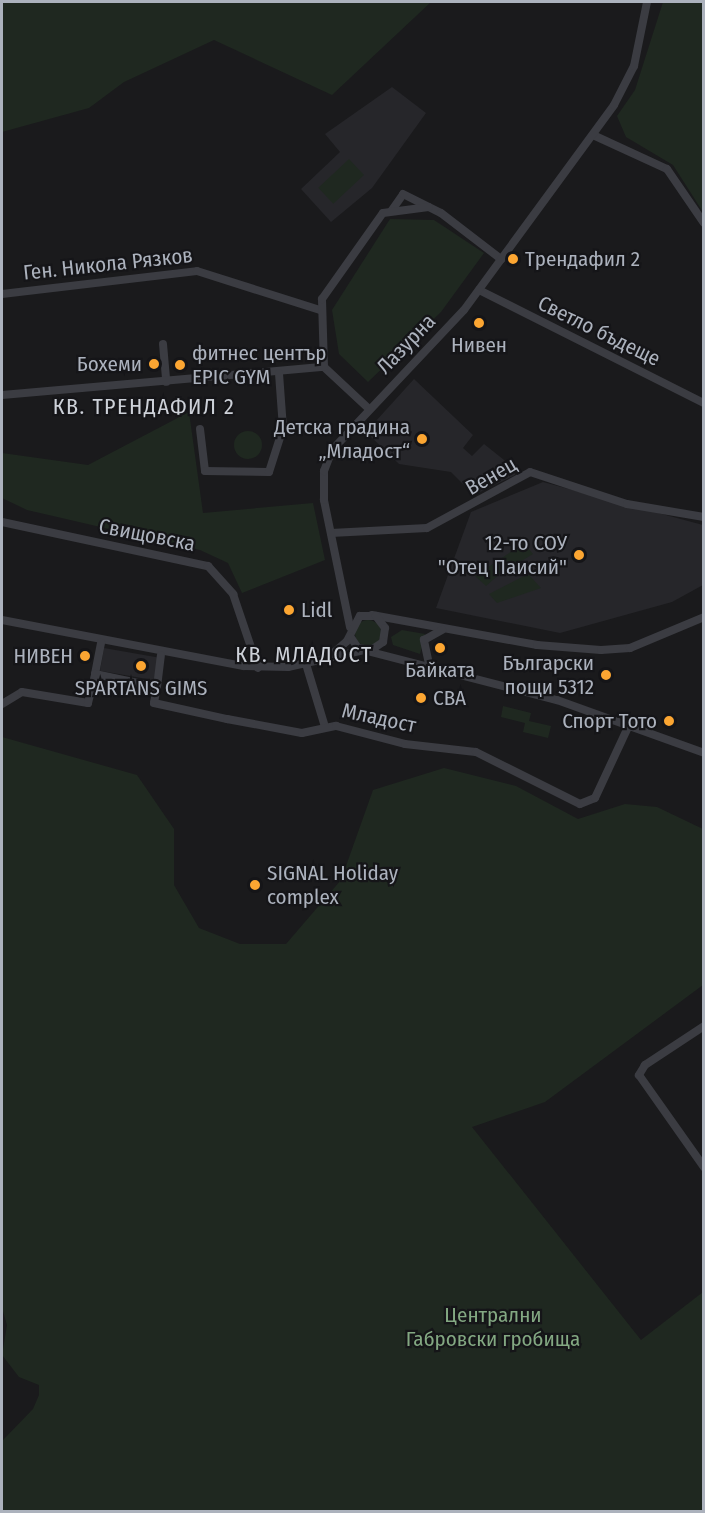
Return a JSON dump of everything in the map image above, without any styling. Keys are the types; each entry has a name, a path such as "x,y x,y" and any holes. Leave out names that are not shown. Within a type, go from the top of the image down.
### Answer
{"street":[{"name":"Лазурна","path":"350,636 346,601 331,533 324,471 332,450 368,408 479,290 593,135 634,66 647,2"},
{"path":"593,135 667,169 704,223"},
{"path":"368,408 324,367 320,310 322,299 369,230 392,210 403,194 429,207 501,260"},
{"path":"392,210 429,207"},
{"name":"Ген. Никола Рязков","path":"2,294 197,271 320,310"},
{"name":"Светло бъдеще","path":"479,290 704,403"},
{"path":"163,344 166,382"},
{"path":"2,396 279,373 324,367"},
{"path":"200,429 205,471 269,472 283,428 279,373"},
{"name":"Венец","path":"331,533 426,528 530,472 627,504 704,517"},
{"name":"Свищовска","path":"2,522 208,566 233,594 258,668"},
{"path":"346,601 370,615 537,645 630,648 704,617"},
{"path":"350,627 370,615"},
{"path":"370,615 403,658"},
{"path":"2,620 161,655 258,668 306,664 327,657 365,650 429,664 630,723 704,753"},
{"path":"365,650 385,635 409,623"},
{"path":"429,664 424,640 446,629"},
{"path":"327,657 350,636 365,650"},
{"path":"2,704 22,692 88,703 101,643"},
{"path":"95,675 157,687 161,655"},
{"path":"306,664 325,727"},
{"name":"Младост","path":"157,687 154,703 164,706 302,733 325,727 476,752 580,804 595,798 630,723"},
{"path":"704,1026 645,1065 639,1075 704,1167"}],"shaded area":[{"path":"392,87 426,113 372,188 331,222 301,189 340,152 325,134"},
{"name":"Детска градина „Младост“","path":"414,379 473,435 463,448 472,456 484,444 514,468 515,475 474,495 451,472 399,464 366,432"},
{"name":"12-то СОУ \"Отец Паисий\"","path":"543,482 703,525 703,585 672,602 560,633 436,608 471,512"},
{"path":"104,648 158,658 154,680 100,671"}],"green space":[{"path":"2,2 431,2 332,95 214,40 124,82 89,108 2,132"},
{"path":"663,2 703,2 703,212 673,165 626,137 617,116 635,90"},
{"path":"349,159 364,175 333,204 318,188"},
{"path":"390,219 434,220 484,253 441,312 368,382 339,354 332,310"},
{"path":"189,412 203,513 313,503 325,560 242,593 228,563 200,550 27,510 2,498 2,453 88,465"},
{"path":"248,431 258,435 262,445 258,455 248,459 238,455 234,445 238,435"},
{"path":"524,543 533,554 510,568 504,562 502,572 486,586 475,576"},
{"path":"528,574 541,588 497,603 489,594"},
{"path":"368,620 378,623 381,633 378,643 368,646 358,643 355,633 358,623"},
{"path":"402,630 425,634 420,654 393,645 391,637"},
{"path":"503,706 531,713 529,721 551,726 548,738 523,732 525,723 501,717"},
{"name":"Централни Габровски гробища","path":"2,737 137,775 174,829 174,885 199,928 240,944 286,944 341,880 373,790 444,768 516,786 578,819 625,804 657,807 703,829 703,985 545,1102 472,1127 641,1340 703,1292 703,1511 2,1511 2,1441 33,1409 39,1395 39,1385 19,1377 2,1355 7,1325 2,1308"}],"place":[{"name":"Трендафил 2","path":"513,259"},
{"name":"Нивен","path":"479,323"},
{"name":"Бохеми","path":"154,364"},
{"name":"фитнес център EPIC GYM","path":"180,365"},
{"name":"Детска градина „Младост“","path":"422,439"},
{"name":"12-то СОУ \"Отец Паисий\"","path":"579,555"},
{"name":"Lidl","path":"289,610"},
{"name":"Байката","path":"440,648"},
{"name":"НИВЕН","path":"85,656"},
{"name":"SPARTANS GIMS","path":"141,666"},
{"name":"Български пощи 5312","path":"606,675"},
{"name":"CBA","path":"421,698"},
{"name":"Спорт Тото","path":"669,721"},
{"name":"SIGNAL Holiday complex","path":"255,885"}],"district":[{"name":"КВ. ТРЕНДАФИЛ 2","path":"144,407"},
{"name":"КВ. МЛАДОСТ","path":"304,655"}]}
